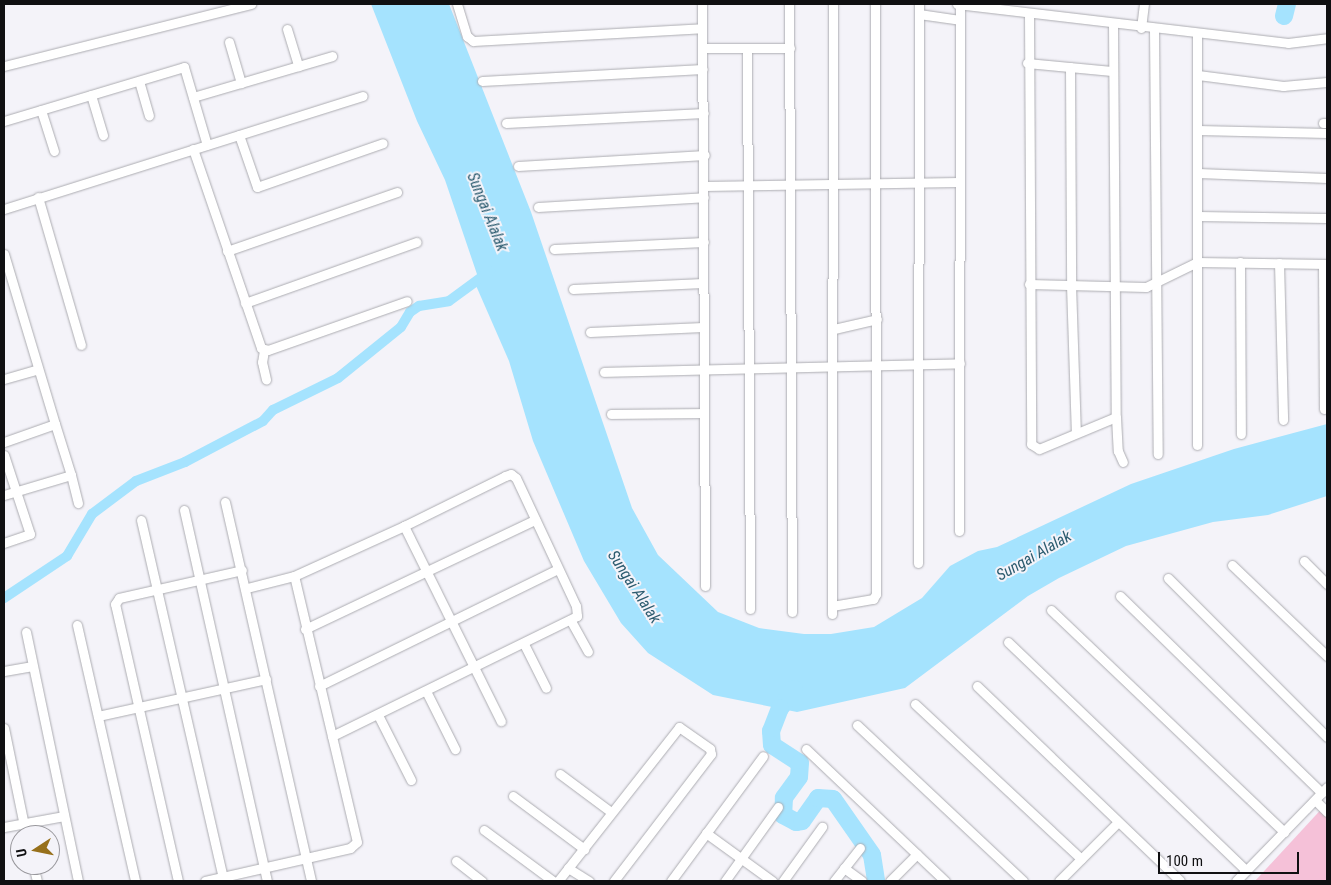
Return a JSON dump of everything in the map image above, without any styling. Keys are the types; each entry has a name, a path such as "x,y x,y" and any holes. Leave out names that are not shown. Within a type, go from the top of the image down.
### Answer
{"street":[{"path":"4,66 251,4"},
{"path":"457,4 467,36 473,41 702,28"},
{"path":"702,4 705,155 703,283 705,586"},
{"path":"789,4 792,612"},
{"path":"833,4 831,186 834,329 832,610 876,596 877,320 874,4"},
{"path":"918,563 920,364 919,4"},
{"path":"959,530 959,4 999,6 1029,13 1141,28 1288,43 1327,38"},
{"path":"1141,28 1144,4"},
{"path":"1029,13 1027,63 1031,444 1039,449 1116,417"},
{"path":"919,14 960,20"},
{"path":"1114,24 1112,71 1116,417 1118,451 1123,462"},
{"path":"287,29 298,66"},
{"path":"1154,29 1158,454"},
{"path":"1197,33 1197,445"},
{"path":"229,42 241,83"},
{"path":"703,48 747,50 790,48"},
{"path":"747,50 747,366 750,609"},
{"path":"193,98 332,56"},
{"path":"1027,63 1112,71"},
{"path":"4,121 184,67 207,145"},
{"path":"1070,67 1071,285 1076,434"},
{"path":"482,82 703,69"},
{"path":"1198,75 1283,86 1327,82"},
{"path":"139,81 149,116"},
{"path":"92,95 103,134"},
{"path":"4,209 363,96"},
{"path":"41,110 54,151"},
{"path":"506,124 704,113"},
{"path":"1198,130 1327,133"},
{"path":"239,135 257,187 383,143"},
{"path":"193,149 259,345 264,350"},
{"path":"518,166 705,155"},
{"path":"1198,173 1327,178"},
{"path":"704,186 789,187 959,182"},
{"path":"227,251 397,192"},
{"path":"538,206 704,197"},
{"path":"38,198 80,345"},
{"path":"1198,216 1327,218"},
{"path":"245,303 416,242"},
{"path":"554,249 704,242"},
{"path":"5,261 78,503"},
{"path":"1030,284 1146,287 1197,262 1325,264 1324,409"},
{"path":"1240,262 1241,434"},
{"path":"1279,263 1282,420"},
{"path":"573,289 703,283"},
{"path":"264,350 407,301"},
{"path":"834,329 877,320"},
{"path":"590,332 703,327"},
{"path":"264,350 262,362 266,380"},
{"path":"604,372 747,366 960,363"},
{"path":"4,379 38,369"},
{"path":"610,414 703,413"},
{"path":"4,442 55,424"},
{"path":"4,455 30,534 4,543"},
{"path":"247,588 294,576 404,526 510,474 516,478 576,606 577,616 571,621 332,736"},
{"path":"4,495 71,475"},
{"path":"225,502 247,588 311,881"},
{"path":"184,510 267,881"},
{"path":"141,520 224,879"},
{"path":"305,629 535,520"},
{"path":"404,526 449,620 501,721"},
{"path":"1304,561 1327,584"},
{"path":"1232,565 1327,656"},
{"path":"319,686 449,620 558,569"},
{"path":"178,881 115,604 119,598 200,578 242,570"},
{"path":"205,881 224,879 264,867 350,848 356,842 294,576"},
{"path":"1168,578 1327,737"},
{"path":"1120,596 1324,790 1236,881"},
{"path":"1051,610 1284,832"},
{"path":"571,621 588,652"},
{"path":"77,625 135,881"},
{"path":"26,632 78,881"},
{"path":"1008,642 1246,870"},
{"path":"524,644 546,688"},
{"path":"4,671 33,666"},
{"path":"98,716 266,679"},
{"path":"977,686 1180,881"},
{"path":"426,691 455,749"},
{"path":"915,704 1081,858"},
{"path":"378,715 411,780"},
{"path":"857,725 1023,881"},
{"path":"558,881 676,727 711,750 614,881"},
{"path":"4,728 24,823"},
{"path":"806,749 945,881"},
{"path":"671,881 763,756"},
{"path":"560,774 611,812"},
{"path":"513,796 584,848"},
{"path":"1315,800 1327,812"},
{"path":"725,881 778,808"},
{"path":"4,827 64,816"},
{"path":"1059,881 1118,822"},
{"path":"783,881 822,827"},
{"path":"484,830 553,881"},
{"path":"706,833 741,861 772,881"},
{"path":"834,881 860,848"},
{"path":"890,881 917,854"},
{"path":"456,861 482,881"},
{"path":"568,868 589,881"},
{"path":"844,868 862,881"}],"shaded area":[{"path":"1327,803 1327,881 1255,881"}],"water":[{"name":"Sungai Alalak","path":"371,4 449,4 531,212 632,508 658,555 718,612 759,628 804,634 831,634 874,627 922,598 950,566 978,551 997,547 1131,484 1234,449 1327,424 1327,496 1268,515 1213,522 1126,546 1059,578 1028,596 905,688 797,712 713,695 648,653 621,623 584,561 533,441 509,361 474,281 480,283 445,180 417,121"}],"waterway":[{"path":"1284,16 1287,4"},
{"path":"4,598 67,556 92,514 136,481 185,462 263,421 273,410 338,378 401,327 410,312 419,306 449,301 490,271"},
{"path":"794,689 780,708 771,731 772,745 800,763 799,777 784,798 783,815 796,822 802,821 818,798 833,799 872,855 876,881"}]}
